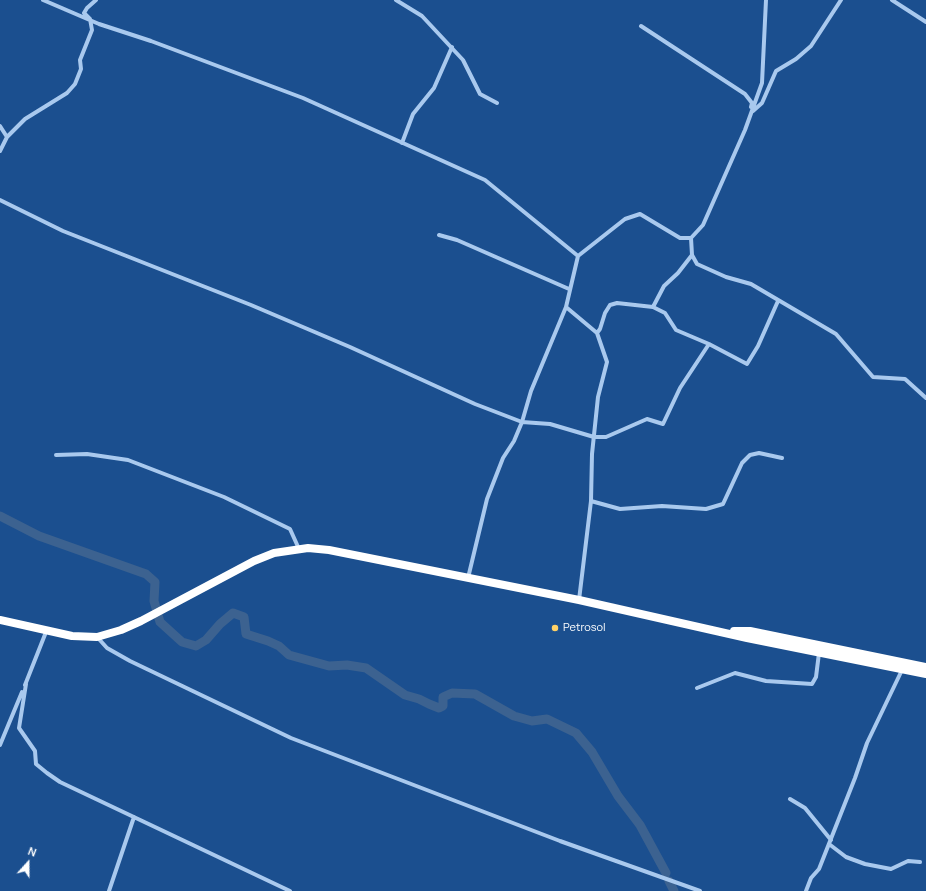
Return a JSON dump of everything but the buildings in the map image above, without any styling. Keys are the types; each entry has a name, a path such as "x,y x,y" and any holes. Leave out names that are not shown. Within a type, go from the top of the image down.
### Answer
{"highway":[{"path":"0,620 46,632 72,636 97,637 121,630 141,621 254,561 274,553 299,549 329,550 578,600 819,653 926,674"},
{"path":"719,630 750,631 926,667"}],"street":[{"path":"42,0 303,98 485,180 578,256"},
{"path":"0,151 7,137 25,119 67,93 75,84 81,68 80,60 92,30 90,19 84,13 96,0"},
{"path":"396,0 422,16 463,60 480,94 497,103"},
{"path":"766,0 762,83 751,113 703,225 691,238 692,255 697,264 726,277 751,284 836,334 873,377 905,379 926,398"},
{"path":"751,113 762,103 776,71 783,65 796,59 811,46 841,0"},
{"path":"892,0 926,22"},
{"path":"641,26 745,94 752,103 751,113"},
{"path":"402,143 413,114 434,88 452,47"},
{"path":"0,126 7,137"},
{"path":"0,200 63,231 250,305 350,347 476,404 522,422 550,424 594,437 606,437 646,419 663,424 680,388 709,344"},
{"path":"468,578 487,498 503,458 514,441 522,422 531,391 566,307 569,289 578,256 625,219 640,214 680,238 691,238"},
{"path":"439,235 457,240 569,289"},
{"path":"654,307 664,286 678,273 692,255"},
{"path":"596,333 600,329 610,305 616,304 654,307 665,313 676,330 709,344 747,364 758,346 778,301"},
{"path":"566,307 596,333 607,362 598,397 592,454 591,501 578,600"},
{"path":"591,501 620,509 662,506 706,509 723,504 742,463 750,455 759,453 782,458"},
{"path":"56,455 87,454 128,460 224,497 290,529 299,549"},
{"path":"0,745 46,632"},
{"path":"97,637 107,648 130,661 291,738 560,841 700,891"},
{"path":"697,688 735,673 766,681 812,684 816,677 819,653"},
{"path":"806,891 811,878 819,869 867,743 902,670"},
{"path":"26,684 19,728 35,751 36,764 60,782 290,891"},
{"path":"790,799 805,808 830,842 846,857 865,864 891,869 908,861 920,862"},
{"path":"108,891 134,817"}],"waterway":[{"path":"0,516 39,536 146,574 155,582 154,601 160,622 182,642 196,646 206,640 220,624 233,613 244,617 246,634 279,646 289,655 329,666 347,665 366,668 405,695 419,699 439,708 443,706 443,697 452,693 475,694 514,716 532,721 547,719 576,733 592,752 618,796 640,825 666,873"},
{"path":"669,881 674,891"}],"place":[{"name":"Petrosol","path":"555,628"}]}
